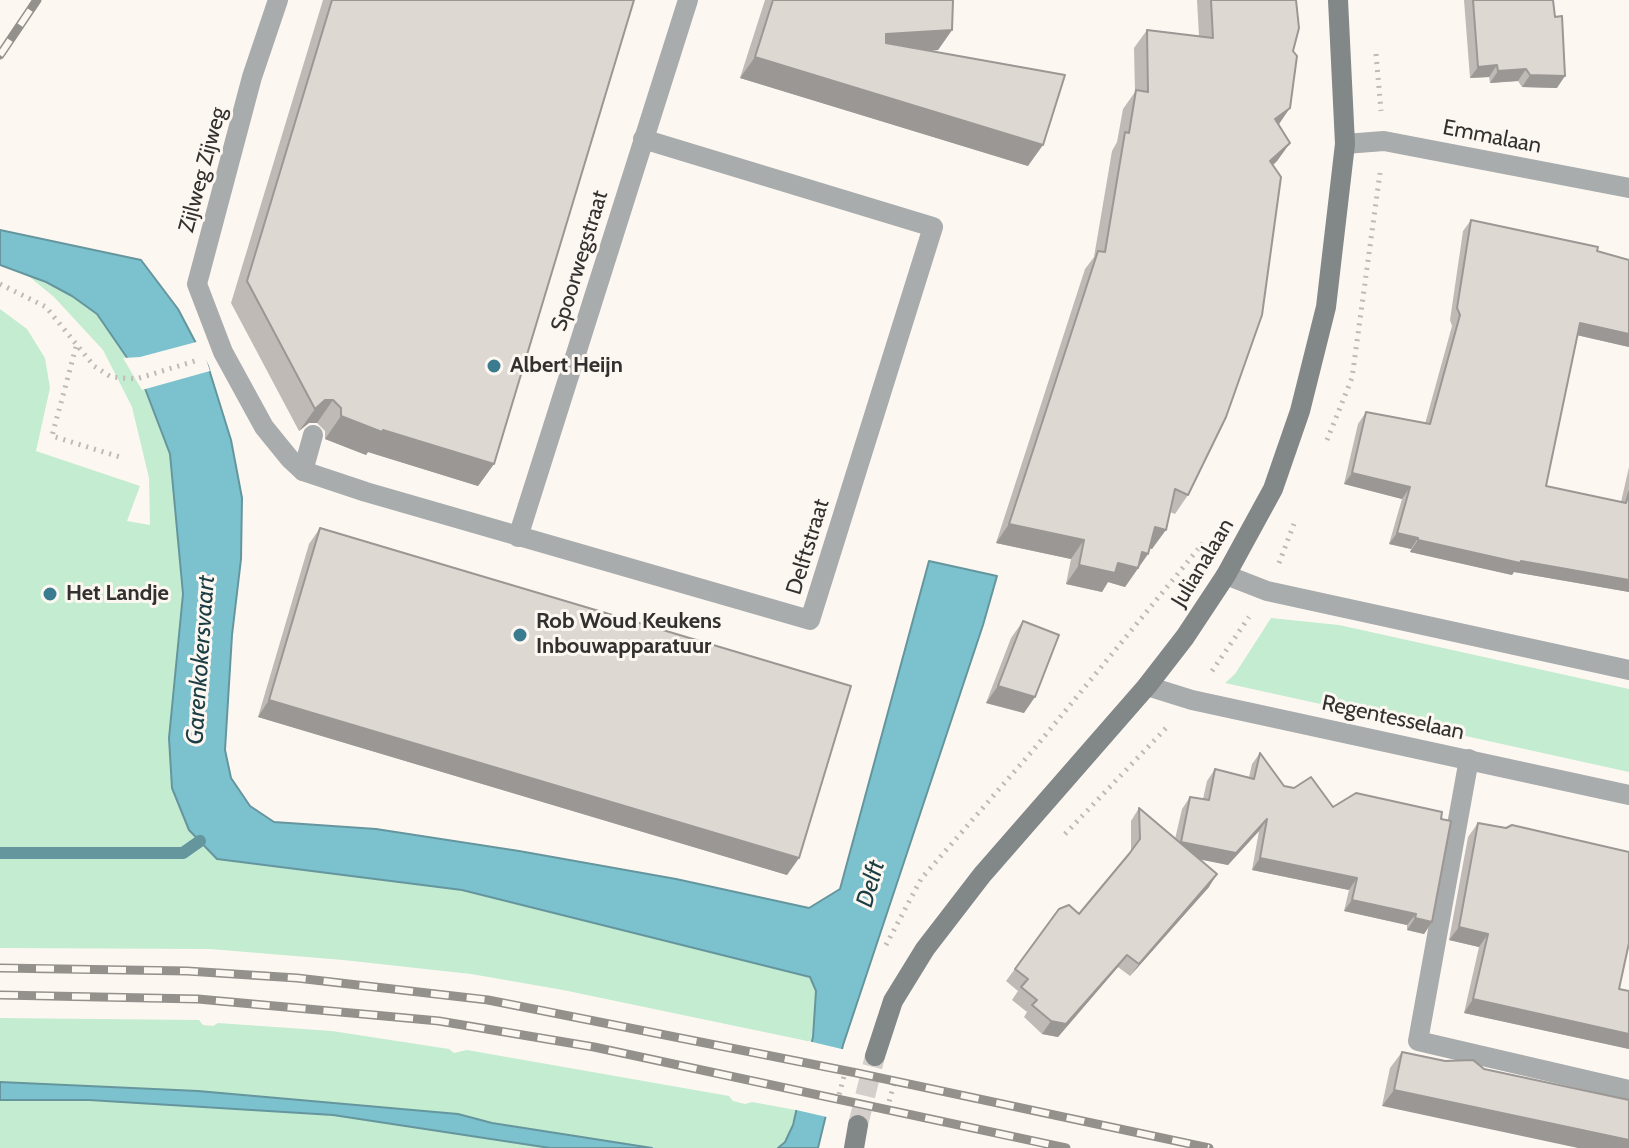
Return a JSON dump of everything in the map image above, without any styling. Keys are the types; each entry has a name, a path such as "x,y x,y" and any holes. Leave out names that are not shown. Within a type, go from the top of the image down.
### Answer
{"main road":[{"name":"Julianalaan","path":"875,1056 893,1001 925,949 982,875 1147,686 1185,637 1226,575 1273,489 1300,411 1326,307 1345,144 1338,0"},
{"path":"854,1148 858,1125"}],"street":[{"name":"Zijlweg Zijweg","path":"214,355 197,284 252,77 278,0"},
{"name":"Spoorwegstraat","path":"518,537 688,0"},
{"name":"Delftstraat","path":"303,471 518,537 810,620 933,227 643,139"},
{"name":"Emmalaan","path":"1345,144 1384,141 1629,188"},
{"path":"214,355 264,427 303,471"},
{"path":"303,471 313,435"},
{"path":"1226,575 1282,594 1629,670"},
{"name":"Regentesselaan","path":"1147,686 1192,700 1629,795"},
{"path":"1469,759 1418,1041 1629,1090"}],"path":[{"path":"0,284 46,307 94,366 111,377 136,379 214,355"},
{"path":"77,346 52,436 120,457"},
{"path":"887,944 921,879 1034,749 1205,541"}],"green space":[{"path":"26,274 72,296 97,314 141,378 170,454 183,594 169,738 189,830 217,859 462,890 799,973 811,977 816,991 812,1042 471,974 210,949 0,948 0,309 27,329 45,358 50,388 36,451 140,486 127,521 150,525 149,478 132,407 103,350 54,297"},
{"path":"1271,618 1339,625 1629,689 1629,772 1225,683 1235,674"},
{"path":"0,1018 199,1020 203,1025 213,1026 218,1023 332,1031 449,1049 454,1053 467,1050 729,1096 733,1101 745,1104 752,1102 796,1110 789,1135 778,1148 652,1148 492,1123 458,1114 198,1091 0,1082"},
{"path":"0,1100 89,1100 333,1115 550,1148 0,1148"}],"water":[{"path":"0,230 141,260 178,309 208,366 231,440 242,498 241,559 232,635 225,750 231,778 250,806 274,822 376,829 519,851 676,879 809,908 840,889 929,561 997,576 843,1045 818,1148 778,1148 785,1142 793,1125 813,1037 816,991 810,977 462,890 217,859 189,830 172,788 169,738 183,594 170,454 141,378 97,314 46,282 0,265"},
{"path":"0,1082 198,1091 458,1114 492,1123 652,1148 550,1148 333,1115 89,1100 0,1100"}],"pier":[{"path":"200,341 210,371 142,390 123,358 140,357"},
{"path":"808,1041 846,1050 831,1118 792,1109"}],"building":[{"path":"332,0 634,0 494,464 382,432 341,416 341,408 333,400 325,400 315,409 247,281"},
{"path":"773,0 953,0 952,30 886,34 886,43 1065,75 1043,145 755,57"},
{"path":"1211,0 1296,0 1299,28 1293,51 1297,56 1290,108 1275,119 1290,143 1270,161 1281,177 1262,315 1226,417 1188,495 1175,489 1166,530 1155,527 1148,554 1142,552 1138,568 1118,563 1115,573 1079,565 1084,540 1009,524 1098,251 1105,252 1125,132 1129,133 1136,90 1148,92 1147,30 1213,38"},
{"path":"1473,0 1553,0 1555,17 1562,16 1565,76 1530,75 1526,69 1498,71 1497,65 1478,67"},
{"path":"1471,220 1598,247 1597,251 1629,260 1629,334 1580,323 1546,486 1626,503 1629,492 1629,580 1520,563 1397,533 1410,487 1352,473 1366,412 1430,424 1460,315 1457,308"},
{"path":"320,528 851,686 799,858 269,700"},
{"path":"1023,621 1059,635 1035,697 998,686"},
{"path":"1260,753 1284,786 1294,788 1311,777 1333,807 1356,793 1442,812 1441,819 1451,821 1432,922 1415,918 1416,914 1352,900 1357,878 1260,858 1267,819 1236,853 1181,842 1190,797 1209,800 1215,769 1254,779"},
{"path":"1139,808 1217,874 1139,964 1127,955 1066,1024 1051,1021 1032,1005 1037,1000 1021,987 1028,979 1015,969 1059,909 1069,905 1079,914 1129,854 1140,839"},
{"path":"1478,823 1506,828 1512,825 1629,852 1629,943 1619,989 1629,991 1629,1034 1473,999 1488,934 1459,927"},
{"path":"1402,1052 1445,1061 1473,1060 1484,1069 1629,1100 1629,1140 1394,1090"}],"waterway":[{"path":"0,853 183,853 200,841"}],"tunnel":[{"path":"858,1125 875,1056"}],"railway":[{"path":"0,55 37,0"},
{"path":"0,968 187,971 297,978 488,1000 857,1073 1209,1148"},
{"path":"0,995 198,999 439,1021 594,1047 1066,1148"}],"place":[{"name":"Albert Heijn","path":"494,366"},
{"name":"Het Landje","path":"50,594"},
{"name":"Rob Woud Keukens Inbouwapparatuur","path":"520,635"}],"water label":[{"name":"Garenkokersvaart","path":"201,660"},
{"name":"Delft","path":"871,884"}]}
